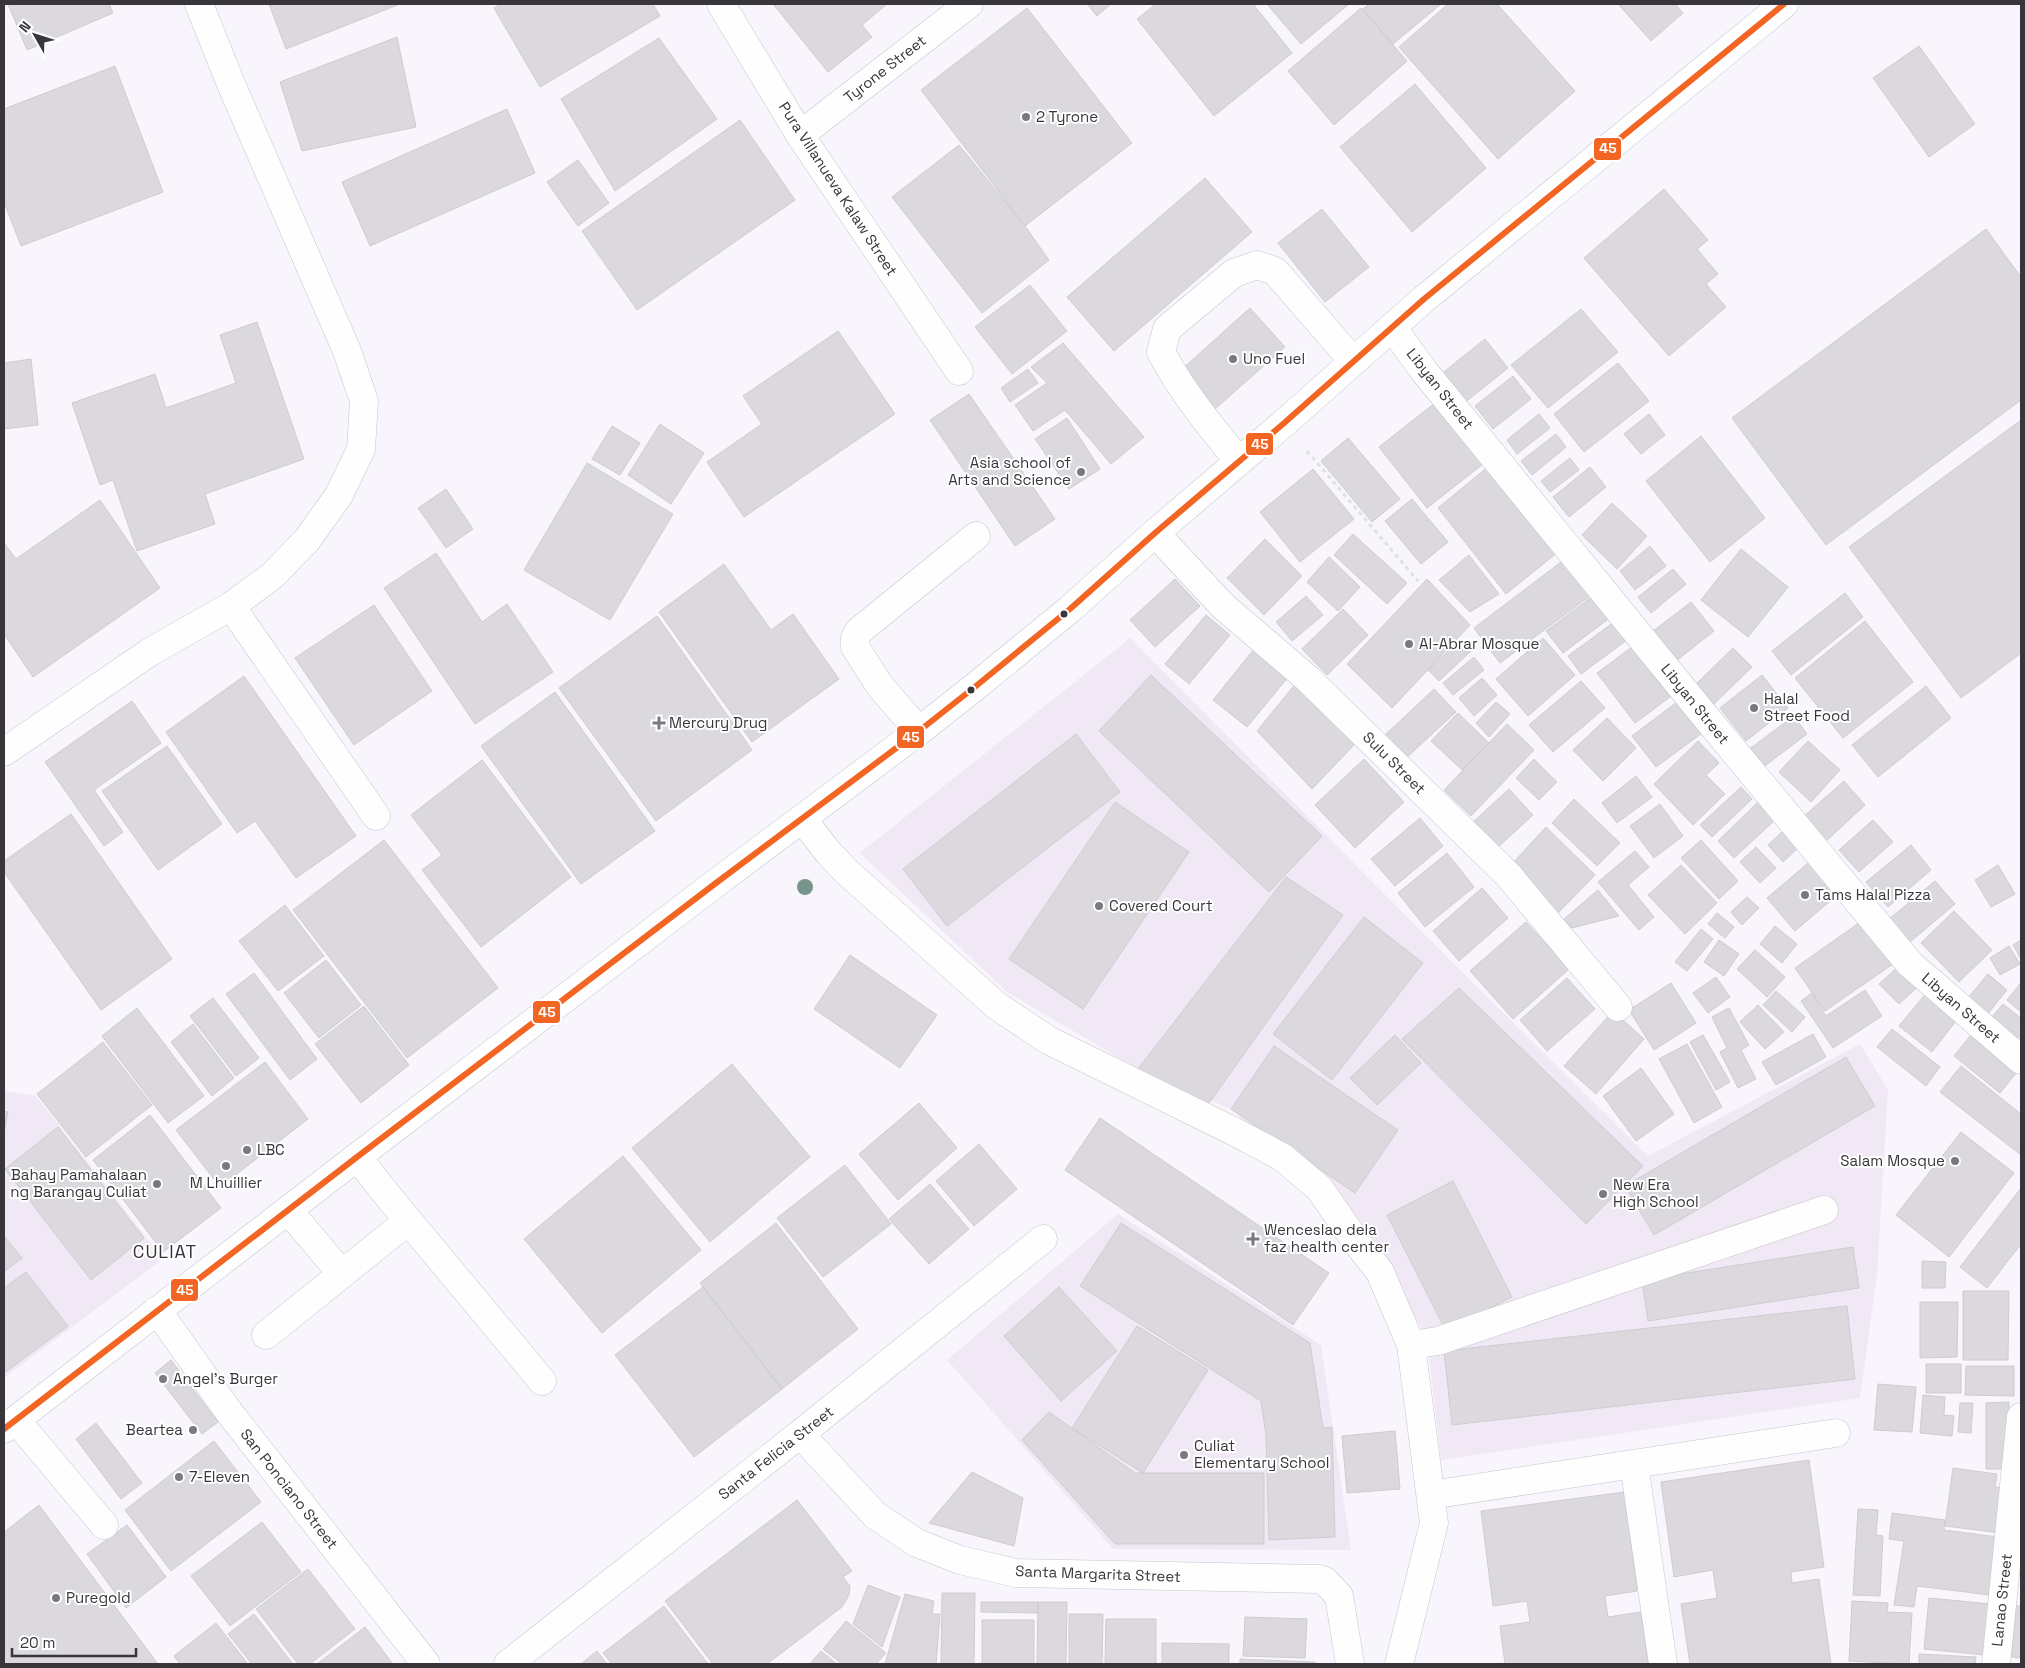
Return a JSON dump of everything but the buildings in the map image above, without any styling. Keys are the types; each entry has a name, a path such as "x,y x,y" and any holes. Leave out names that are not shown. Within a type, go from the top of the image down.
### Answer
{"street":[{"path":"4,752 150,652 231,606 278,570 307,540 339,495 361,449 364,402 347,351 231,84 199,4"},
{"name":"Pura Villanueva Kalaw Street","path":"721,4 800,135 960,371"},
{"name":"Tyrone Street","path":"800,135 969,4"},
{"path":"104,1525 10,1424 357,1156 716,883 919,732 1070,609 1155,532 1284,424 1392,327 1784,4"},
{"path":"1239,461 1194,406 1171,371 1161,352 1167,329 1234,273 1257,265 1276,271 1353,361"},
{"name":"Libyan Street","path":"1392,327 1424,371 1910,964 2021,1060"},
{"name":"Sulu Street","path":"1155,532 1223,606 1308,678 1509,876 1618,1007"},
{"path":"919,732 880,686 855,646 855,638 859,631 976,536"},
{"path":"231,606 376,816"},
{"path":"803,820 828,852 847,872 997,1006 1048,1040 1282,1157 1319,1188 1380,1272 1411,1345 1434,1523 1399,1664"},
{"path":"357,1156 408,1221 542,1381"},
{"path":"288,1210 342,1274"},
{"path":"1411,1345 1438,1341 1824,1210"},
{"path":"266,1335 408,1221"},
{"name":"Santa Felicia Street","path":"508,1664 800,1434 1043,1239"},
{"name":"San Ponciano Street","path":"157,1310 229,1412 426,1664"},
{"name":"Lanao Street","path":"1996,1664 2021,1417"},
{"path":"1431,1495 1836,1433"},
{"name":"Santa Margarita Street","path":"800,1434 875,1515 917,1543 960,1560 1016,1573 1319,1579 1325,1581 1339,1596 1350,1664"},
{"path":"1634,1464 1663,1664"}],"path":[{"path":"1284,424 1418,582"}],"shaded area":[{"name":"New Era High School","path":"1130,638 1648,1156 1860,1044 1888,1090 1877,1275 1860,1398 1441,1460 1427,1338 1367,1232 1231,1109 1138,1069 1007,992 860,853"},
{"path":"4,1091 36,1096 163,1259 4,1378"},
{"name":"Culiat Elementary School","path":"1118,1214 1321,1345 1351,1550 1113,1549 947,1360"}],"transit line":[{"name":"45","path":"4,1429 357,1157 976,686 1070,609 1424,299 1784,4"}],"place":[{"name":"2 Tyrone","path":"1026,117"},
{"name":"Uno Fuel","path":"1233,359"},
{"name":"Asia school of Arts and Science","path":"1081,472"},
{"name":"Al-Abrar Mosque","path":"1409,644"},
{"name":"Halal Street Food","path":"1754,708"},
{"name":"Mercury Drug","path":"659,723"},
{"name":"Tams Halal Pizza","path":"1805,895"},
{"name":"Covered Court","path":"1099,906"},
{"name":"LBC","path":"247,1150"},
{"name":"Salam Mosque","path":"1955,1161"},
{"name":"M Lhuillier","path":"226,1166"},
{"name":"Bahay Pamahalaan ng Barangay Culiat","path":"157,1184"},
{"name":"New Era High School","path":"1603,1194"},
{"name":"Wenceslao dela faz health center","path":"1253,1239"},
{"name":"Angel's Burger","path":"163,1379"},
{"name":"Beartea","path":"193,1430"},
{"name":"Culiat Elementary School","path":"1184,1455"},
{"name":"7-Eleven","path":"179,1477"},
{"name":"Puregold","path":"56,1598"}],"district":[{"name":"CULIAT","path":"165,1252"}]}
